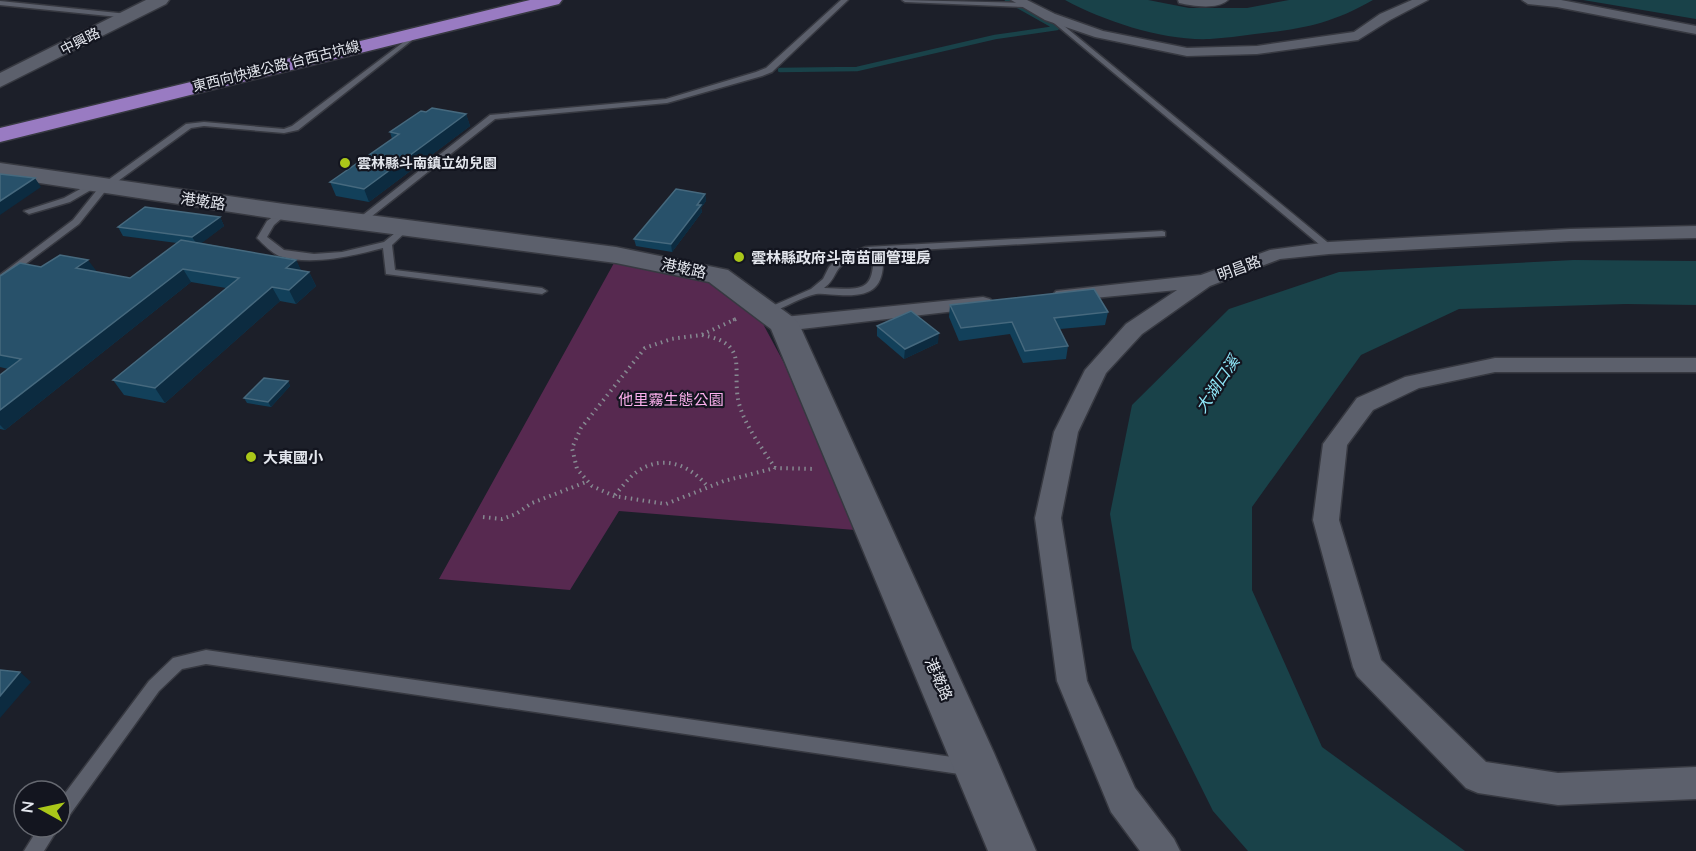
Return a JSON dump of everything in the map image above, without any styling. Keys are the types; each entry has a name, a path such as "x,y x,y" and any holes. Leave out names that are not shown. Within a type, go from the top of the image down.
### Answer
{"highway":[{"name":"東西向快速公路 台西古坑線","path":"0,135 111,98 493,0"},
{"name":"東西向快速公路 台西古坑線","path":"0,119 111,98 554,0"}],"street":[{"name":"中興路","path":"0,81 160,0"},
{"path":"1184,0 1195,3 1222,0"},
{"path":"1021,3 1050,17 1136,43 1187,52 1257,50 1358,36 1384,16 1422,0"},
{"path":"1528,0 1557,3 1696,30"},
{"name":"港墘路","path":"0,170 359,222 396,236 616,255 718,276 772,313 849,471 1012,851"},
{"name":"明昌路","path":"1040,297 1203,281 1278,254 1329,248 1696,232"},
{"path":"1162,851 1123,800 1072,681 1048,518 1066,432 1096,370 1134,329 1203,281"},
{"path":"772,313 1006,301"},
{"path":"1696,365 1496,365 1413,381 1365,404 1335,444 1326,520 1368,667 1478,777 1558,789 1696,783"}],"lane":[{"path":"359,222 493,117 667,101 759,74 769,70 845,0"},
{"path":"905,0 1021,3"},
{"path":"0,3 128,16"},
{"path":"1050,17 1329,248"},
{"path":"29,212 67,201 98,186 189,126 204,124 284,131 295,128 409,40"},
{"path":"0,280 76,222 98,186"},
{"path":"284,212 270,223 262,238 281,253 314,257 342,255 396,236 390,272 542,291"},
{"path":"772,313 814,291 827,281 833,269 842,259 854,253 878,249 1162,234"},
{"path":"814,291 848,294 861,292 874,285 880,274 878,249"},
{"path":"72,798 154,686 178,663 206,657 978,768"}],"path":[{"path":"772,313 701,335 671,339 645,348 581,428 572,448 577,469 586,482 614,496 666,504 708,487 775,468 849,471"},
{"path":"701,335 720,339 732,348 736,364 736,388 740,407 775,468"},
{"path":"614,496 637,472 656,463 677,463 692,469 708,487"},
{"path":"483,517 502,519 516,514 532,503 586,482"}],"green space":[{"name":"他里霧生態公園","path":"614,263 709,283 762,322 784,363 855,530 619,511 570,590 439,579"}],"water":[{"path":"1065,0 1148,0 1189,8 1247,8 1289,0 1373,0 1343,15 1316,24 1232,37 1192,39 1155,33 1117,23"},
{"path":"1583,0 1696,0 1696,19"},
{"name":"大湖口溪","path":"1574,260 1696,261 1696,305 1626,304 1459,309 1361,355 1252,507 1252,590 1322,747 1465,851 1248,851 1213,811 1132,648 1110,514 1132,405 1229,309 1339,272"}],"building":[{"path":"432,108 466,114 364,189 330,182 399,134 390,132 421,111 426,112"},
{"path":"0,174 35,178 0,201"},
{"path":"676,189 705,194 697,205 701,205 671,244 634,239"},
{"path":"145,207 220,217 192,237 118,227"},
{"path":"181,240 296,260 286,268 309,272 289,290 272,287 155,388 113,380 239,278 183,269 0,410 0,375 21,359 0,355 0,276 20,263 41,267 60,255 88,260 76,268 130,278"},
{"path":"1094,289 1108,312 1054,318 1068,346 1025,351 1012,322 961,328 950,305"},
{"path":"911,311 939,333 905,349 877,326"},
{"path":"264,378 288,381 268,402 244,398"},
{"path":"0,670 20,672 0,696"}],"waterway":[{"path":"780,70 857,69 995,37 1057,28 1007,0"}],"place":[{"name":"雲林縣斗南鎮立幼兒園","path":"345,163"},
{"name":"雲林縣政府斗南苗圃管理房","path":"739,257"},
{"name":"大東國小","path":"251,457"}]}
